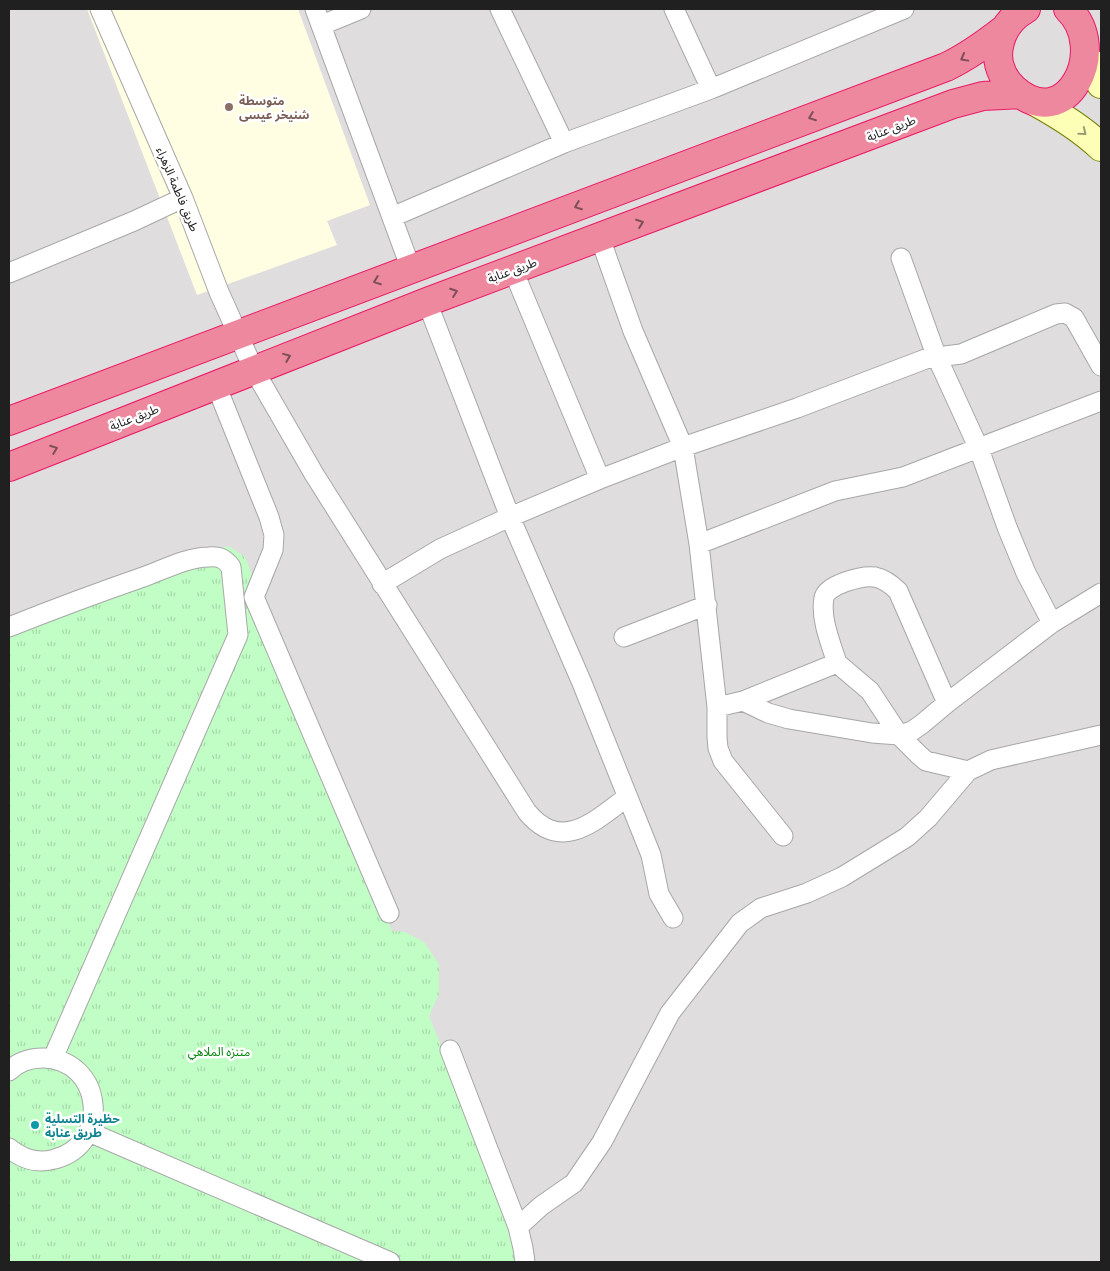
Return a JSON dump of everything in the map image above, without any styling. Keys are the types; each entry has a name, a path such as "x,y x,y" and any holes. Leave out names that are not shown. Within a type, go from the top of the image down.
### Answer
{"highway":[{"path":"9,421 946,67 977,50 1026,9"},
{"path":"1084,14 1095,42 1098,63"},
{"path":"1003,30 998,58 1002,72 1009,85 1027,98"},
{"name":"طريق عنابة","path":"9,466 427,302 953,104 983,96 1027,98 1050,102 1062,100 1074,94 1084,85 1098,63"}],"main road":[{"path":"1027,98 1058,114 1079,128 1101,147"}],"street":[{"name":"طريق فاطمة الزهراء","path":"100,9 183,198 219,292 254,370 314,474 382,584 518,797 535,822 552,831 570,832 588,826 626,798"},
{"path":"361,9 319,17 410,269"},
{"path":"500,9 564,143"},
{"path":"674,9 711,89"},
{"path":"392,217 564,143 711,89 904,9"},
{"path":"9,273 134,221 183,198"},
{"path":"600,238 633,331 683,447 707,605 717,707 718,748 723,761 783,836"},
{"path":"901,258 936,355 978,449 1026,573 1052,624"},
{"path":"513,270 600,479"},
{"path":"427,302 510,517 582,683 650,855 659,894 672,918"},
{"path":"382,584 440,549 600,479 683,447 797,408 936,355 961,354 1062,313 1069,314 1074,318 1101,366"},
{"path":"216,385 266,509 274,535 272,555 254,597 389,913"},
{"path":"699,544 835,491 903,477 1101,400"},
{"path":"9,627 184,562 215,557 224,559 232,567 238,634 52,1058"},
{"path":"947,703 898,591 891,584 874,577 838,584 829,589 824,598 826,630 837,663 870,691 899,735 926,761 968,771"},
{"path":"743,701 789,719 862,732 899,735 912,731 922,724 1052,624 1101,593"},
{"path":"624,637 707,605"},
{"path":"717,707 743,701 837,663"},
{"path":"518,1227 541,1206 574,1183 602,1142 670,1013 740,923 762,908 807,893 842,877 907,837 928,818 968,771 991,760 1101,734"},
{"path":"450,1050 518,1227 525,1262"},
{"path":"9,1071 15,1065 35,1058 52,1058 69,1065 83,1077 92,1093 94,1114 89,1132 79,1147 64,1157 46,1162 32,1161 15,1154 9,1148"},
{"path":"89,1132 390,1262"}],"shaded area":[{"path":"9,9 1101,9 1101,1262 9,1262"},
{"name":"متوسطة شنيخر عيسى","path":"87,9 298,9 370,205 327,221 337,245 197,295"}],"green space":[{"name":"متنزه الملاهي","path":"230,547 245,557 392,931 405,932 424,942 439,964 439,994 429,1016 528,1262 9,1262 9,618 192,549"}],"place":[{"name":"متوسطة شنيخر عيسى","path":"229,107"},
{"name":"حظيرة التسلية طريق عنابة","path":"35,1125"}]}
